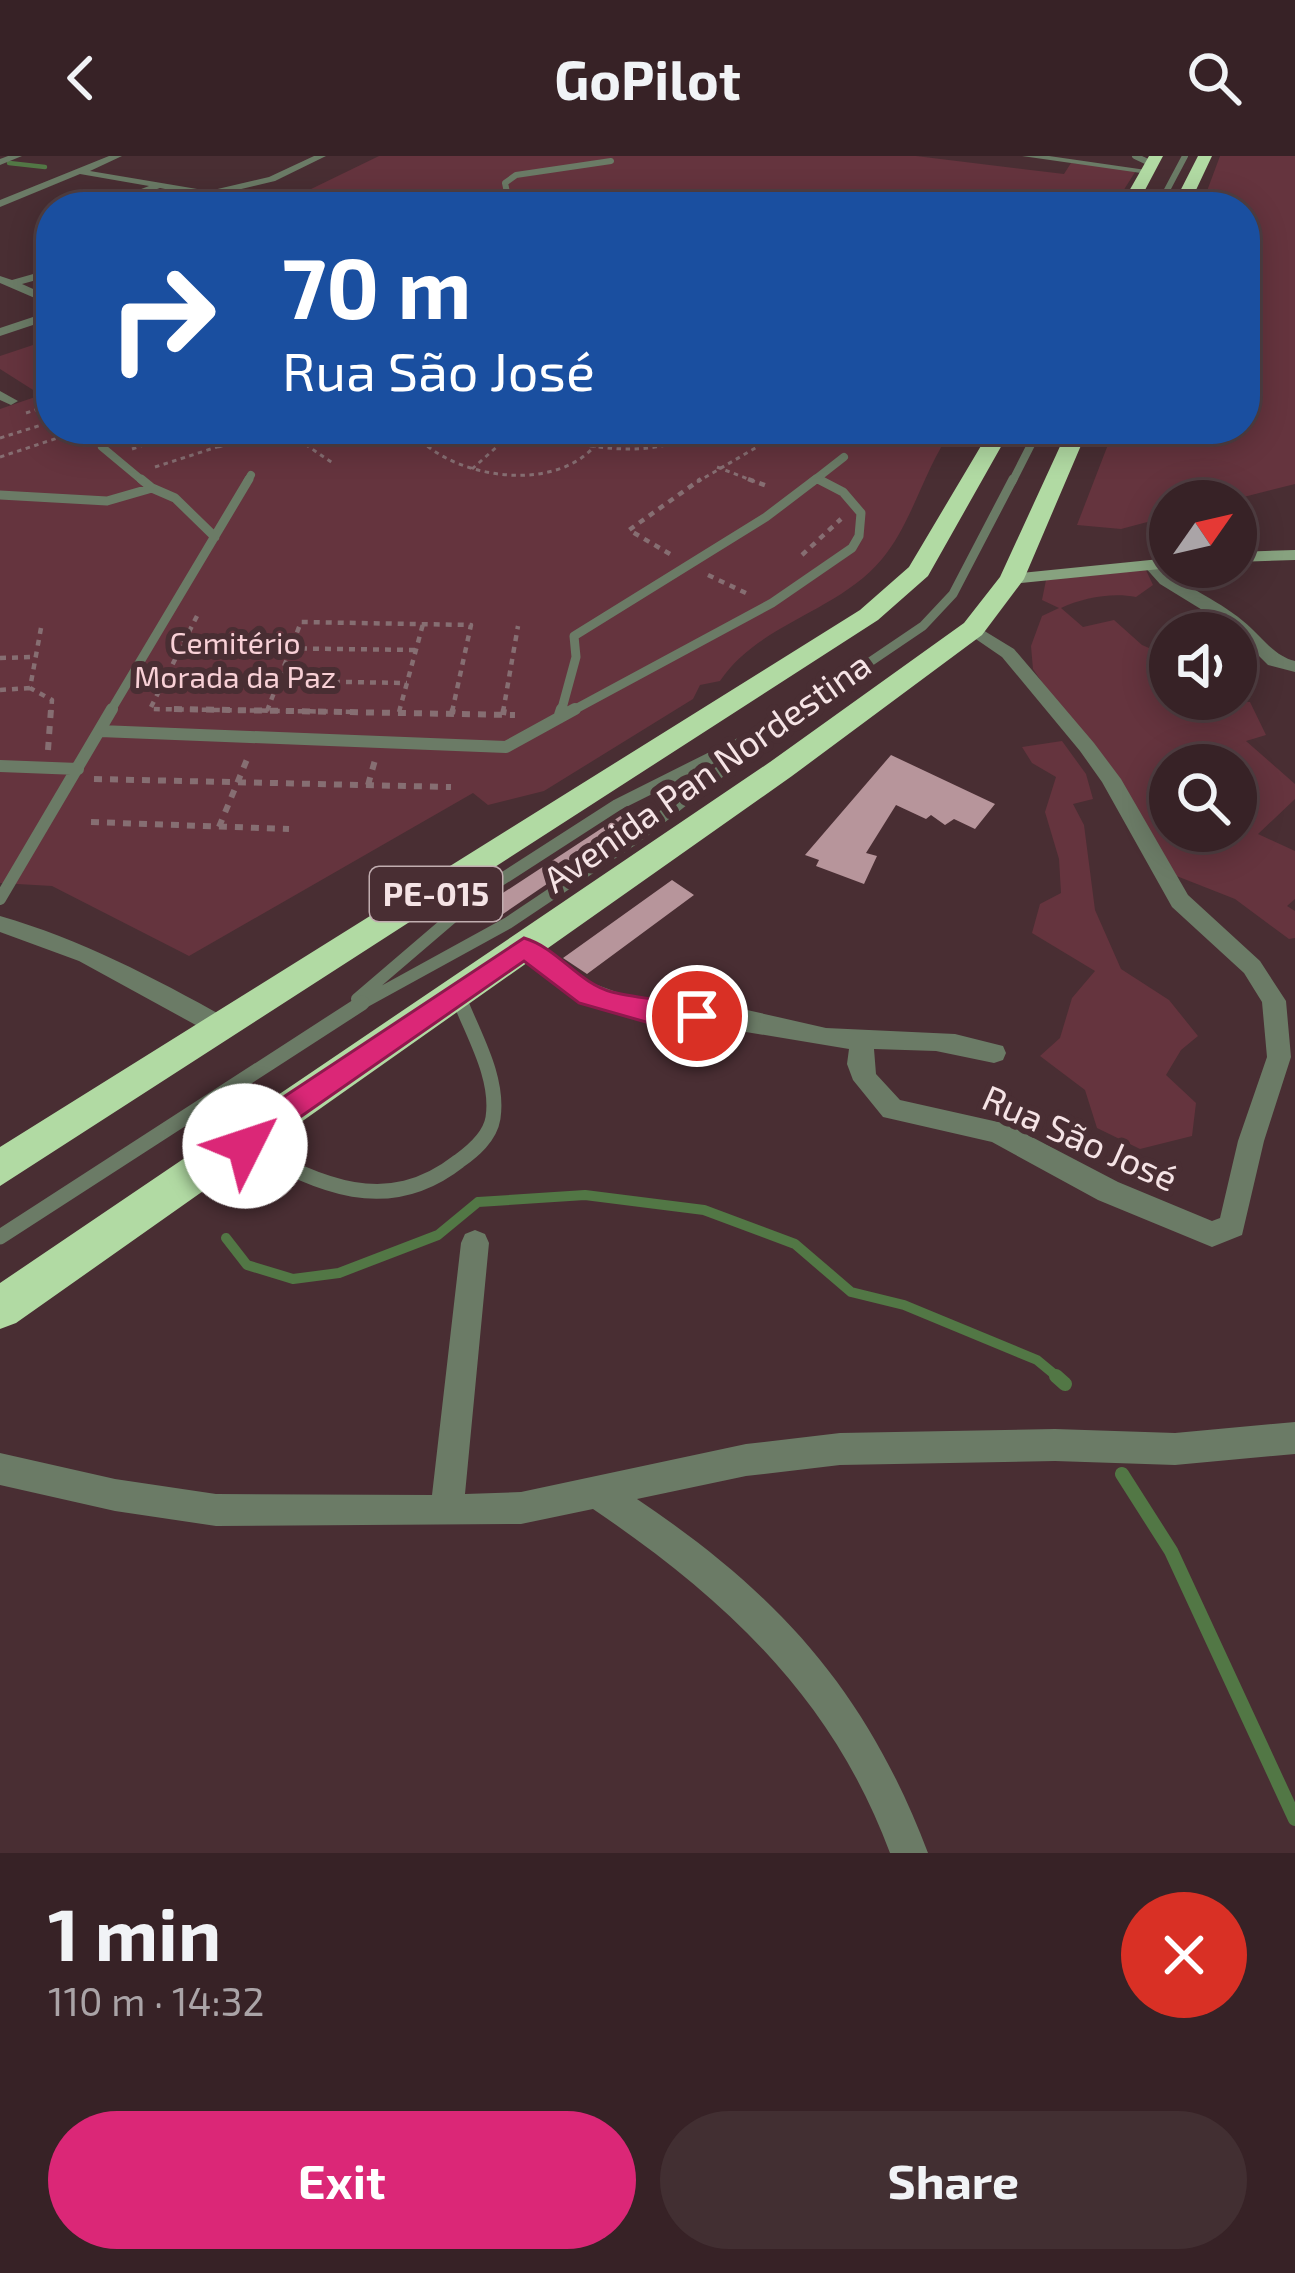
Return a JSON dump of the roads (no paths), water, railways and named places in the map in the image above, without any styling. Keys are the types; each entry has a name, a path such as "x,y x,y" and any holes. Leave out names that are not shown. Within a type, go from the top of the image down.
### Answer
{"highway":[{"path":"1187,192 1205,156"},
{"path":"1138,192 1152,164"},
{"path":"1178,192 1193,180"},
{"name":"Avenida Pan Nordestina","path":"0,1168 869,615 919,572 992,444"},
{"name":"Avenida Pan Nordestina","path":"0,1308 457,994 973,629 1012,579 1071,444"}],"street":[{"path":"0,162 17,156"},
{"path":"0,204 117,156"},
{"path":"217,192 278,177 321,156"},
{"path":"1027,156 1152,164"},
{"path":"82,172 196,192"},
{"path":"143,192 158,186"},
{"path":"5,282 36,275"},
{"path":"5,282 36,295"},
{"path":"0,332 36,320"},
{"path":"1257,556 1295,555"},
{"path":"1012,579 1149,565"},
{"path":"1179,588 1236,623 1274,661 1295,667"},
{"name":"Rua São José","path":"862,1038 860,1064 866,1080 892,1109 998,1132 1108,1191 1212,1234 1226,1232 1237,1214 1251,1141 1279,1058 1274,1001 1252,967 1180,901 1123,799 1087,747 1008,653 973,629"},
{"path":"0,924 41,934 103,962 224,1028"},
{"name":"Rua São José","path":"524,947 588,996 613,1005 653,1014 761,1022 813,1037 945,1039 994,1053"},
{"path":"447,1511 475,1243"},
{"path":"0,1469 115,1495 216,1510 447,1511 521,1508 746,1460 840,1450 1055,1445 1174,1449 1295,1438"},
{"path":"600,1494 673,1541 761,1620 827,1697 865,1756 901,1824 909,1853"}],"lane":[{"path":"1135,156 1152,164"},
{"path":"1174,156 1175,166"},
{"path":"1165,192 1175,166 1185,156"},
{"path":"507,192 505,183 516,176 611,161"},
{"path":"752,192 875,192"},
{"path":"0,1237 333,1019 508,922 635,838 777,725 900,644 939,611 960,581 1031,444"},
{"path":"102,448 152,488 175,498 215,537"},
{"path":"560,715 576,657 574,636 766,518 844,457"},
{"path":"0,898 251,475"},
{"path":"100,731 506,747 772,603 852,548 859,536 861,513 843,492 817,478"},
{"path":"0,495 107,501 152,488"},
{"path":"333,1019 482,892 617,805 777,725"},
{"path":"0,766 47,767 75,774"},
{"path":"240,1142 324,1183 384,1196 408,1192 448,1173 486,1136 493,1121 481,1051 457,994"}],"waterway":[{"path":"9,163 45,167"},
{"path":"226,1238 247,1265 293,1279 339,1273 438,1235 478,1202 585,1195 704,1210 795,1244 851,1292 904,1305 1037,1360 1060,1379"},
{"path":"1056,1376 1065,1384"},
{"path":"1122,1474 1171,1551 1295,1819"}],"park label":[{"name":"Cemitério Morada da Paz","path":"235,661"}]}
